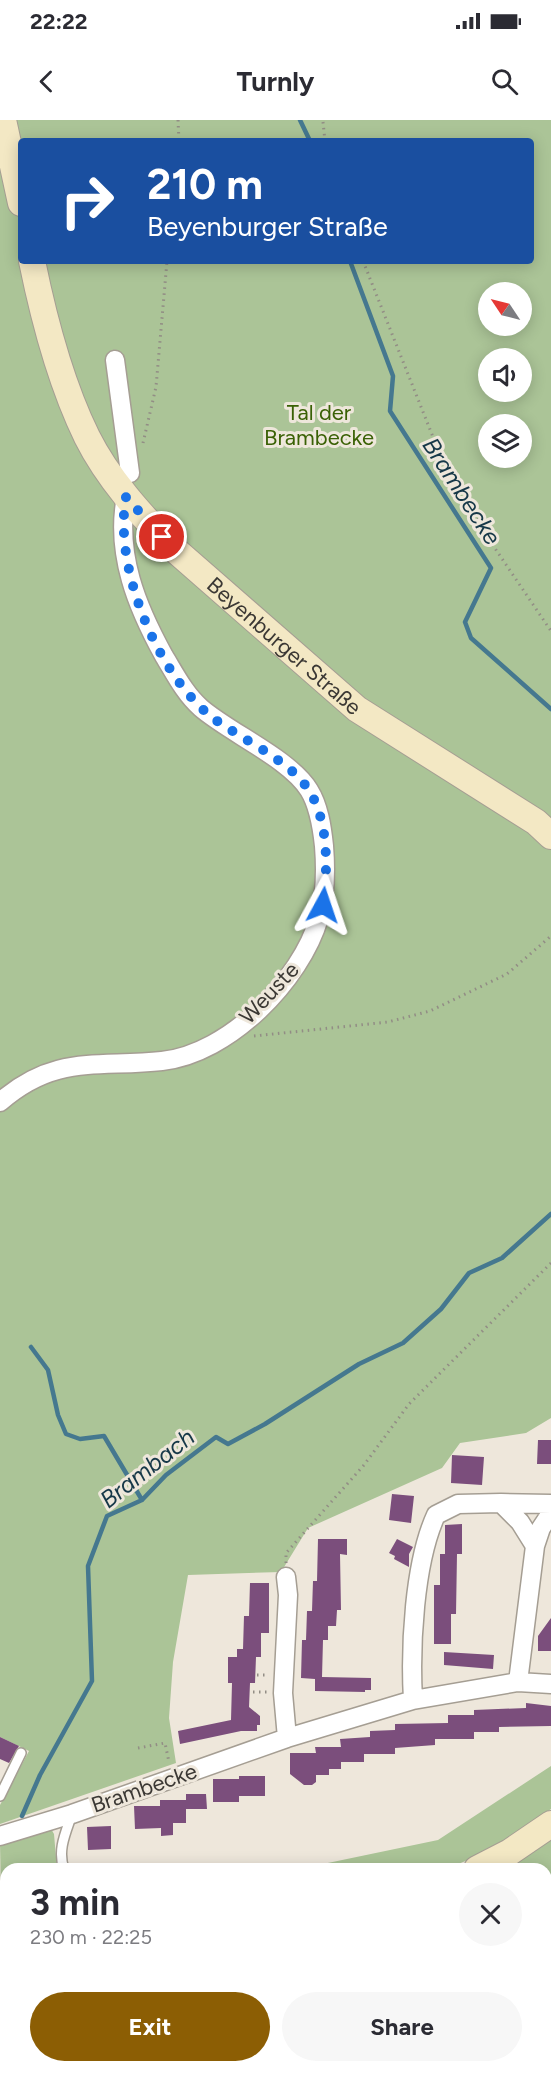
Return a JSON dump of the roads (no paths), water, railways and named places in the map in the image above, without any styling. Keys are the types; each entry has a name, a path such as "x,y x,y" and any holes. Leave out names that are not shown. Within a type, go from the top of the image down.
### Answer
{"main road":[{"path":"3,120 18,189"},
{"name":"Beyenburger Straße","path":"33,264 41,306 77,414 98,455 128,485 174,549 348,701 378,723 536,822 551,836"},
{"path":"489,1863 510,1852 551,1824"}],"street":[{"name":"Weuste","path":"0,1102 39,1076 71,1065 162,1061 202,1051 217,1042 257,1011 288,977 309,944 323,905 326,883 324,843 313,798 303,782 198,706 173,671 147,624 133,587 122,530 128,485 116,360"},
{"path":"501,1503 520,1522 535,1546"},
{"path":"412,1700 411,1663 414,1623 423,1555 436,1515 458,1504 551,1504"},
{"path":"518,1682 535,1546 541,1528 551,1513"},
{"path":"285,1577 288,1595 283,1693 287,1738"},
{"name":"Brambecke","path":"0,1836 72,1814 287,1738 412,1700 518,1682 551,1684"}],"lane":[{"path":"0,1796 21,1753"},
{"path":"62,1863 62,1844 72,1814"}],"waterway":[{"name":"Brambecke","path":"300,120 309,138"},
{"name":"Brambecke","path":"351,264 393,376 390,411 491,568 465,622 471,638 551,709"},
{"name":"Brambach","path":"22,1816 40,1775 92,1681 88,1566 107,1516 142,1500 166,1475 216,1437 228,1444 265,1424 359,1364 403,1343 441,1309 469,1273 502,1258 551,1214"},
{"path":"31,1347 48,1370 58,1415 66,1434 80,1439 104,1436 142,1500"}],"park label":[{"name":"Tal der Brambecke","path":"319,424"}]}
